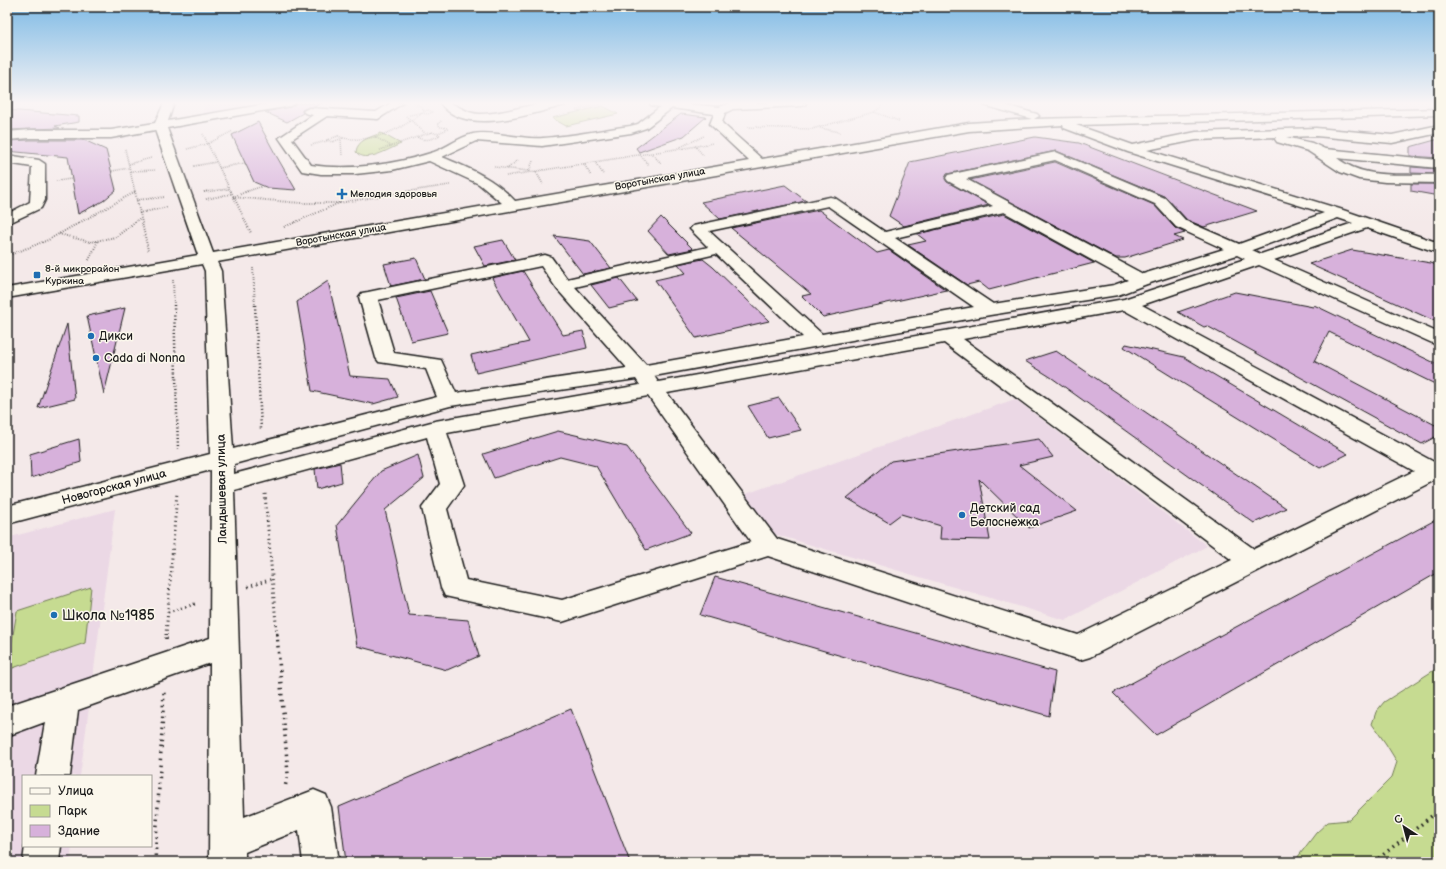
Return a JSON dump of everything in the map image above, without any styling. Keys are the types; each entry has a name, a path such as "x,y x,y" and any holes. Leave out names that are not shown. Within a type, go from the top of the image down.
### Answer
{"street":[{"name":"Ландышевая улица","path":"166,144 213,271 222,458 227,852"},
{"path":"289,144 307,168 357,171 428,157 446,151 459,144"},
{"path":"736,144 758,162"},
{"name":"Воротынская улица","path":"7,293 869,144"},
{"path":"1117,144 1338,213 1439,248"},
{"path":"1132,149 1156,144"},
{"path":"1297,144 1313,148 1322,153 1334,164 1354,173 1385,178 1411,177 1439,179"},
{"path":"1322,153 1439,164"},
{"path":"1141,280 952,178 1056,156 1160,201 1181,224 1439,340"},
{"path":"428,157 484,180 500,192 511,205"},
{"path":"7,159 39,164 38,200 36,205 7,220"},
{"path":"818,341 698,229 830,202 990,310"},
{"path":"882,237 1005,207"},
{"name":"Новогорская улица","path":"7,515 449,400 641,372 990,310 1118,290 1141,280 1237,250 1338,213"},
{"path":"222,485 435,428 1127,304 1368,224"},
{"path":"563,285 719,249"},
{"path":"449,400 434,364 386,358 368,297 545,260 563,285 641,372 768,546"},
{"path":"1127,304 1436,470"},
{"path":"947,336 1252,561"},
{"path":"435,428 452,485 434,508 455,588 562,611 768,546 1080,648 1436,470"},
{"path":"7,721 225,645"},
{"path":"53,775 64,701"},
{"path":"227,852 277,821 314,807 321,862"},
{"path":"41,862 43,847"}],"path":[{"path":"124,144 148,250"},
{"path":"207,144 250,233"},
{"path":"387,144 391,146"},
{"path":"676,149 688,144"},
{"path":"233,198 300,204 339,203 710,144"},
{"path":"695,146 706,158"},
{"path":"652,153 663,165"},
{"path":"640,155 651,167"},
{"path":"507,169 518,160"},
{"path":"529,171 533,160"},
{"path":"595,162 603,175"},
{"path":"219,168 245,163"},
{"path":"584,164 592,176"},
{"path":"112,171 129,168"},
{"path":"233,198 263,186"},
{"path":"7,256 59,234 135,192"},
{"path":"282,228 339,203 343,195"},
{"path":"59,234 90,242 116,237 140,218"},
{"path":"90,260 98,240"},
{"path":"252,264 262,448"},
{"path":"154,862 168,612 178,470 173,278"},
{"path":"263,473 288,774 277,821"},
{"path":"246,588 272,579"},
{"path":"168,612 206,600"},
{"path":"1374,862 1439,810"}],"shaded area":[{"name":"Детский сад Белоснежка","path":"1015,399 1207,546 1065,620 774,534 743,495"},
{"name":"Школа №1985","path":"115,509 80,775 22,775 22,847 72,847 70,862 7,862 7,538"}],"green space":[{"path":"360,144 401,144 384,152 365,157 356,152"},
{"path":"91,587 85,643 7,670 17,611"},
{"path":"1439,667 1439,862 1294,862 1316,833 1328,822 1349,820 1392,777 1397,762 1372,724 1376,712 1384,702"}],"building":[{"path":"7,144 92,144 106,150 116,190 103,201 78,214 68,157 7,151"},
{"path":"236,144 270,144 296,190 268,188 254,182"},
{"path":"642,144 663,144 639,152 636,148"},
{"path":"1002,144 1080,144 1257,211 1204,227 1187,220 1166,197 1056,151 947,174 945,179 947,182 989,205 904,226 889,216 910,162"},
{"path":"1422,144 1439,144 1439,158 1410,156 1410,147"},
{"path":"1055,162 1154,205 1175,228 1185,233 1174,236 1183,240 1125,258 1116,258 970,180"},
{"path":"1411,167 1439,169 1439,174 1411,173"},
{"path":"1411,184 1439,184 1439,196 1411,191"},
{"path":"785,185 806,201 720,219 701,202"},
{"path":"819,210 877,253 889,250 946,290 823,317 802,296 811,294 731,228"},
{"path":"1004,214 1094,263 989,290 979,282 967,285 908,245 926,241 917,234"},
{"path":"661,217 693,249 669,254 648,231"},
{"path":"554,236 590,241 611,268 583,274"},
{"path":"503,240 515,260 485,266 474,246"},
{"path":"1352,250 1431,263 1439,266 1439,323 1309,264"},
{"path":"416,258 425,279 391,286 384,264"},
{"path":"703,259 769,321 696,338 655,280 686,273 678,264"},
{"path":"523,271 563,335 583,331 587,348 476,373 471,355 529,342 492,278"},
{"path":"619,278 637,301 609,308 591,285"},
{"path":"328,281 350,376 390,379 398,397 373,404 312,391 297,302"},
{"path":"430,291 448,333 411,341 396,298"},
{"path":"1235,292 1313,307 1314,305 1439,365 1439,386 1329,332 1314,361 1439,427 1439,435 1422,444 1207,326 1204,327 1178,312"},
{"path":"125,308 104,394 87,316"},
{"path":"67,324 75,399 38,408"},
{"path":"1126,344 1184,357 1348,454 1320,468 1124,347"},
{"path":"1056,351 1286,508 1254,523 1052,378 1025,361"},
{"path":"779,398 801,430 768,438 748,406"},
{"path":"558,431 627,447 691,533 646,550 596,466 560,457 494,478 483,454"},
{"path":"79,439 81,462 31,478 30,454"},
{"path":"1039,439 1053,457 1019,465 1077,511 1029,528 979,479 990,540 940,539 941,526 901,514 889,523 847,498 891,461"},
{"path":"418,455 424,478 385,510 409,615 468,620 479,656 447,670 357,646 337,525 381,471"},
{"path":"340,463 342,482 317,489 315,469"},
{"path":"1439,518 1439,572 1156,735 1113,693"},
{"path":"715,577 1055,672 1049,716 700,615"},
{"path":"571,709 630,862 346,862 339,807"}],"place":[{"name":"Мелодия здоровья","path":"342,194"},
{"name":"8-й микрорайон Куркина","path":"37,275"},
{"name":"Дикси","path":"91,336"},
{"name":"Cada di Nonna","path":"96,358"},
{"name":"Детский сад Белоснежка","path":"962,515"},
{"name":"Школа №1985","path":"54,615"}]}
